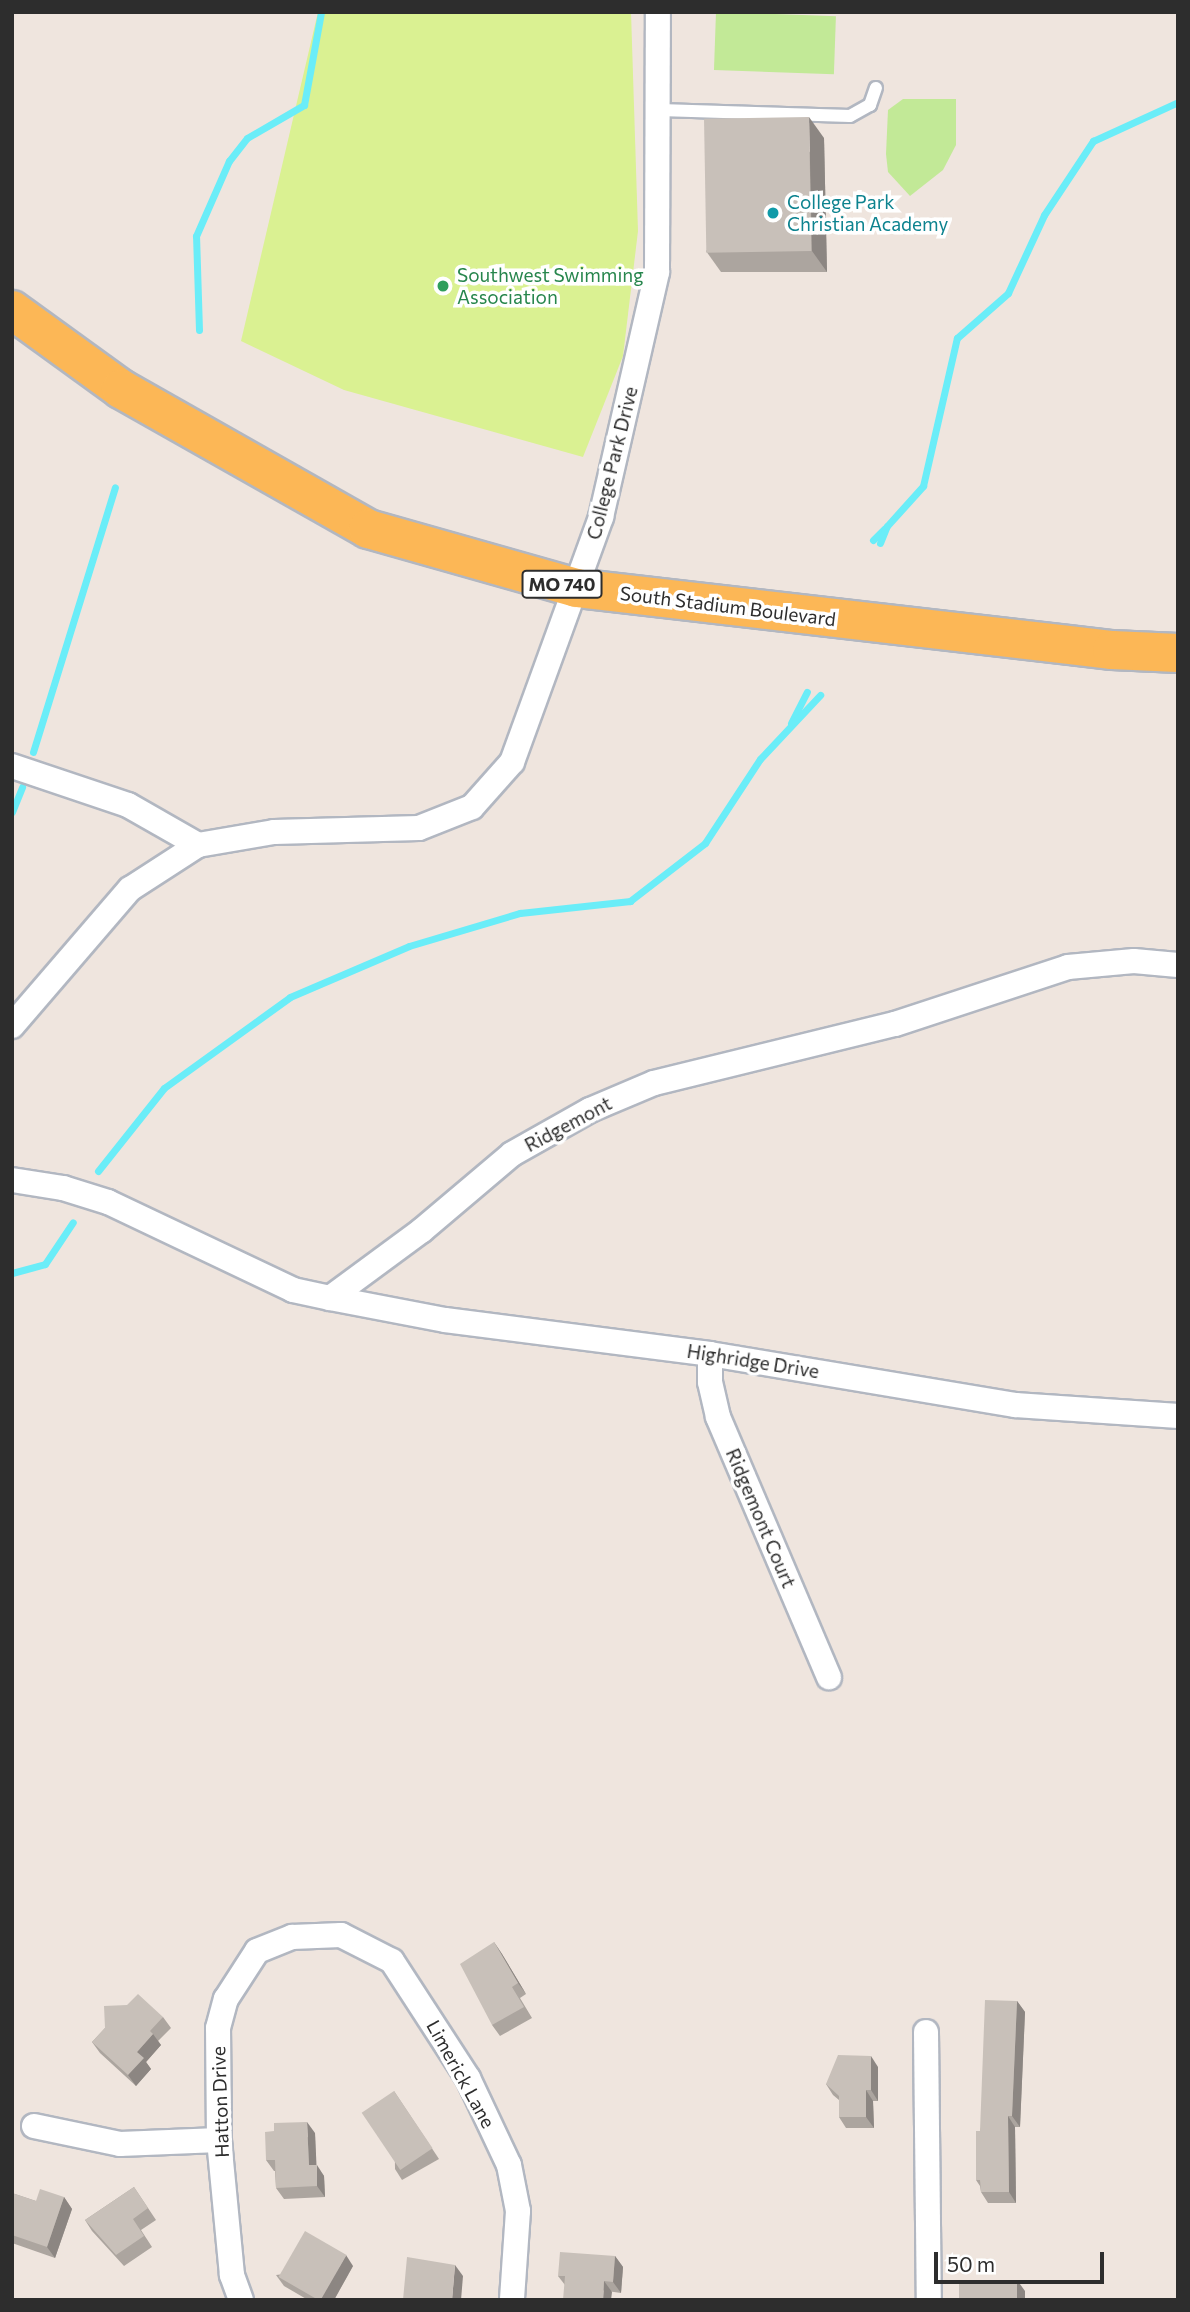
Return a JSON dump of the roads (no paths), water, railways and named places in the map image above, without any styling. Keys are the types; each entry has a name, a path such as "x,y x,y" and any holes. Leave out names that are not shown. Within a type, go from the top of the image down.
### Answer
{"main road":[{"name":"South Stadium Boulevard","path":"12,310 121,389 368,529 576,589 1112,650 1178,653"}],"street":[{"name":"College Park Drive","path":"12,1026 130,889 198,845 274,832 419,828 472,807 512,762 601,517 657,272 660,110 658,12"},
{"path":"12,766 128,805 198,845"},
{"name":"Ridgemont","path":"330,1298 421,1231 512,1154 590,1110 654,1083 895,1024 1068,967 1134,961 1178,965"},
{"path":"12,1180 63,1188 108,1202 293,1290 330,1298"},
{"name":"Highridge Drive","path":"330,1298 445,1320 710,1354 1016,1405 1178,1416"},
{"name":"Ridgemont Court","path":"710,1354 710,1382 718,1416 830,1677"},
{"name":"Limerick Lane","path":"292,1937 341,1936 392,1961 468,2078 509,2165 518,2211 512,2300"},
{"name":"Hatton Drive","path":"241,2300 232,2275 219,2140 218,2028 226,1998 257,1951 292,1937"},
{"path":"926,2032 929,2300"},
{"path":"34,2126 120,2144 219,2140"}],"lane":[{"path":"660,110 850,116 870,104 876,88"}],"waterway":[{"path":"199,330 196,236 229,161 247,138 304,105 321,12"},
{"path":"880,543 887,526 923,486 957,338 1008,293 1044,215 1093,141 1178,102"},
{"path":"33,752 115,487"},
{"path":"873,540 884,529"},
{"path":"791,723 807,692"},
{"path":"98,1171 164,1088 290,997 409,946 520,913 630,901 705,843 760,759 820,695"},
{"path":"12,812 22,787"},
{"path":"12,1273 45,1264 73,1222"}],"place":[{"name":"College Park Christian Academy","path":"773,213"},
{"name":"Southwest Swimming Association","path":"443,286"}]}
